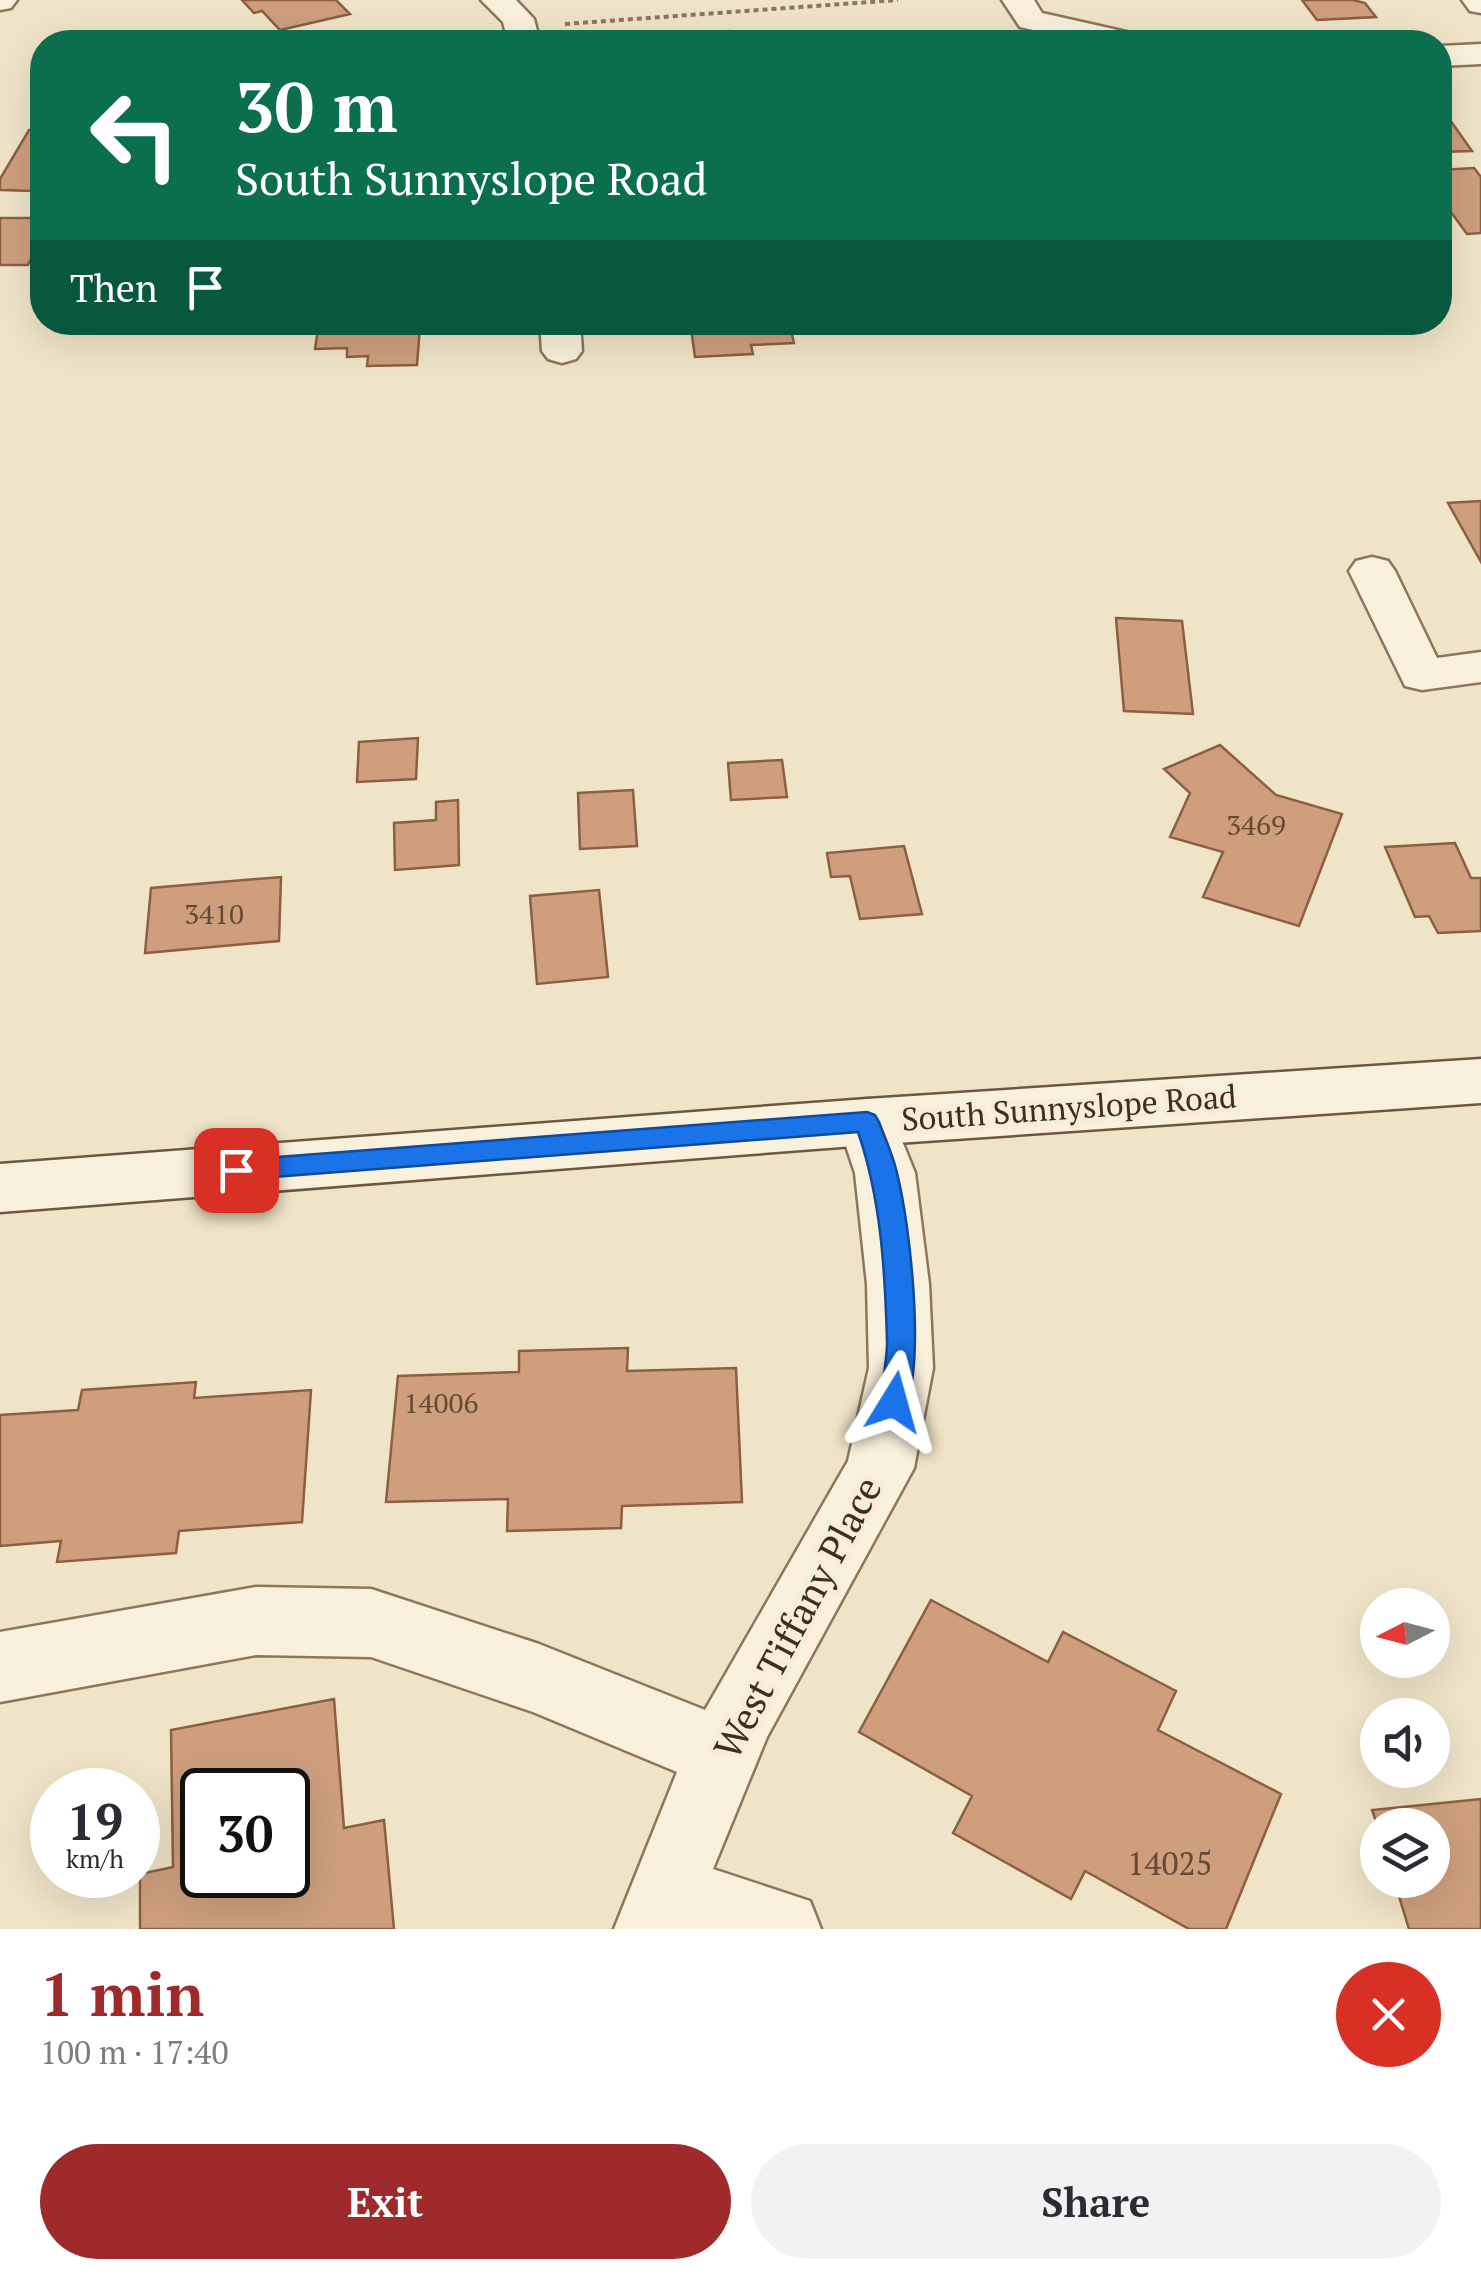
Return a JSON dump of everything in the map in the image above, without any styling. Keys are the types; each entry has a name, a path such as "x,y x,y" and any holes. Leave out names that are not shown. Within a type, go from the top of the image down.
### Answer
{"street":[{"path":"498,0 518,19 521,30"},
{"path":"1018,0 1031,20 1075,30"},
{"path":"1452,55 1481,54"},
{"path":"1372,571 1422,675 1481,667"},
{"name":"South Sunnyslope Road","path":"0,1188 867,1122 1481,1081"},
{"name":"West Tiffany Place","path":"660,1911 742,1712 880,1468 901,1368 898,1284 885,1173 867,1122"},
{"path":"0,1667 256,1622 371,1623 538,1679 722,1754"},
{"path":"660,1911 782,1929"}],"path":[{"path":"585,30 898,0"}],"building":[{"path":"242,0 336,0 350,14 280,30 262,11 254,13"},
{"path":"1302,0 1353,0 1365,3 1376,17 1317,20"},
{"path":"1452,123 1472,151 1452,152"},
{"path":"30,130 30,191 0,190 0,179"},
{"path":"1474,168 1481,177 1481,233 1467,234 1452,213 1452,169"},
{"path":"0,218 30,218 28,265 0,265"},
{"path":"317,335 419,335 417,365 367,366 368,356 347,357 347,348 315,349"},
{"path":"692,335 792,335 794,343 751,345 753,354 695,357"},
{"path":"1481,501 1481,562 1448,503"},
{"path":"1116,618 1182,621 1193,714 1124,711"},
{"path":"418,738 416,779 357,782 359,742"},
{"path":"1220,745 1276,795 1342,814 1299,926 1203,897 1223,852 1170,837 1190,793 1164,769"},
{"path":"782,760 787,797 731,800 728,763"},
{"path":"633,790 637,846 580,849 578,793"},
{"path":"458,800 459,865 395,870 394,823 436,820 436,802"},
{"path":"1455,843 1471,878 1481,878 1481,931 1438,933 1429,916 1415,917 1385,847"},
{"path":"904,846 922,914 860,919 850,876 831,877 827,853"},
{"path":"281,877 279,941 145,953 151,888"},
{"path":"599,890 608,977 537,984 530,896"},
{"path":"628,1348 627,1371 736,1368 742,1502 622,1506 621,1528 507,1531 508,1499 386,1502 398,1376 519,1372 519,1351"},
{"path":"196,1382 194,1398 311,1390 302,1522 179,1531 176,1553 57,1562 61,1541 0,1546 0,1415 78,1410 82,1390"},
{"path":"931,1600 1048,1662 1063,1632 1176,1691 1158,1730 1281,1794 1226,1929 1189,1929 1085,1871 1071,1899 953,1833 972,1796 859,1732"},
{"path":"334,1699 344,1828 384,1820 394,1929 140,1929 140,1898 160,1898 160,1870 173,1867 171,1730"},
{"path":"1481,1799 1481,1929 1409,1929 1400,1898 1450,1898 1450,1808 1392,1808"}],"route":[{"path":"236,1170 867,1122 885,1173 898,1284 901,1368 894,1402"}]}
